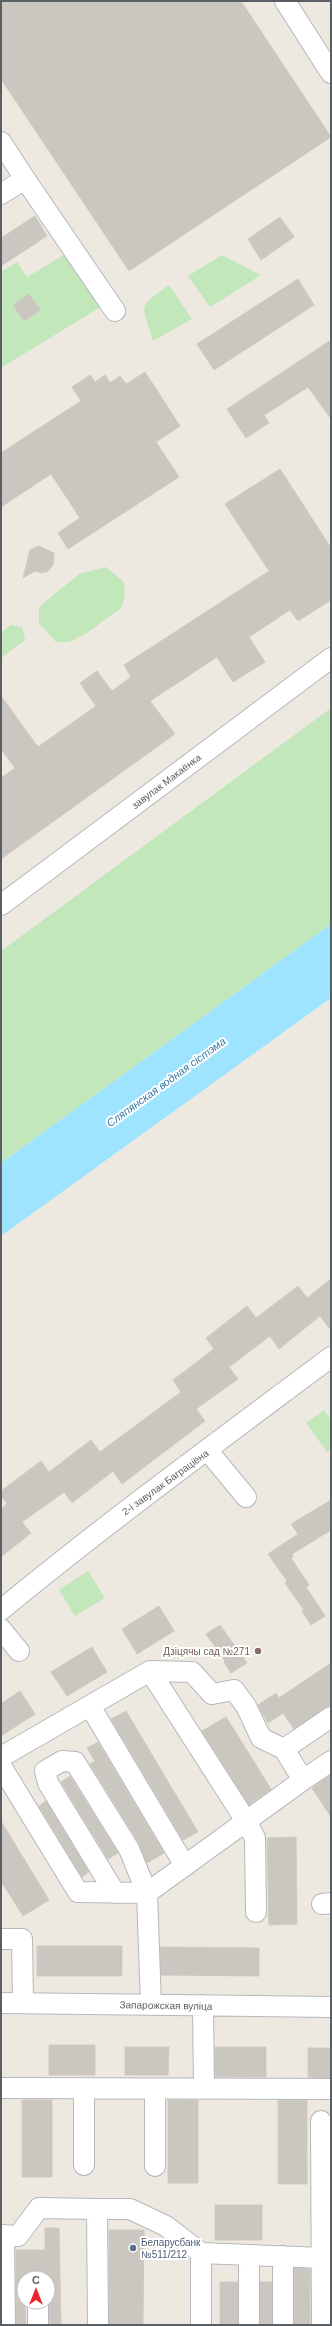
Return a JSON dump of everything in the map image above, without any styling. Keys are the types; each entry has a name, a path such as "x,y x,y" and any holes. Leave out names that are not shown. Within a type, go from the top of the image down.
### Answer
{"street":[{"path":"285,1 331,73"},
{"path":"1,142 115,311"},
{"path":"1,194 25,179"},
{"name":"завулак Макаёнка","path":"1,905 331,658"},
{"name":"2-і завулак Баграціёна","path":"1,1610 114,1518 208,1451 331,1357"},
{"path":"208,1451 246,1497"},
{"path":"1,1629 19,1651"},
{"path":"150,1670 246,1821 255,1838 256,1912"},
{"path":"1,1757 150,1670 192,1672 212,1694 234,1690 246,1706 261,1738 284,1749 303,1780"},
{"path":"90,1706 185,1866"},
{"path":"284,1749 331,1717"},
{"path":"115,1893 48,1783 45,1772 62,1761 75,1762 129,1849 147,1893 151,2004"},
{"path":"1,1766 78,1892 147,1893 331,1761"},
{"path":"1,1939 22,1939 23,2003"},
{"name":"Запарожская вуліца","path":"1,2003 331,2007"},
{"path":"204,2005 204,2088"},
{"path":"1,2088 331,2089"},
{"path":"84,2088 84,2165"},
{"path":"155,2088 155,2166"},
{"path":"321,2121 325,2209 322,2258 322,2325"},
{"path":"6,2325 2,2235 18,2236 39,2208 130,2209 166,2226 201,2253 322,2258"},
{"path":"97,2209 98,2325"},
{"path":"201,2253 201,2325"},
{"path":"249,2325 250,2255"},
{"path":"283,2256 283,2325"},
{"path":"38,2310 38,2325"}],"green space":[{"path":"74,249 107,303 1,368 1,272 17,262 27,277"},
{"path":"222,255 261,275 210,307 188,276"},
{"path":"169,285 192,319 153,341 146,320 144,308 151,298"},
{"path":"106,567 124,582 125,596 121,608 87,633 69,642 56,642 39,623 39,607 79,574"},
{"path":"11,625 22,627 25,640 1,658 1,633"},
{"path":"331,708 331,924 1,1163 1,951"},
{"path":"324,1410 331,1420 331,1449 327,1452 306,1423"},
{"path":"88,1571 105,1598 75,1616 59,1590"}],"water":[{"name":"Сляпянская водная сістэма","path":"331,924 331,998 1,1236 1,1163"}],"building":[{"path":"1,1 241,1 331,137 129,271 1,79"},
{"path":"35,216 47,236 1,266 1,238"},
{"path":"280,217 294,237 261,260 248,239"},
{"path":"298,279 314,305 214,370 197,344"},
{"path":"29,294 40,310 24,321 13,305"},
{"path":"331,340 331,419 308,387 264,415 269,423 246,438 227,409"},
{"path":"145,372 180,426 156,442 179,477 68,549 58,533 80,518 51,474 1,507 1,453 81,401 72,387 90,375 95,382 105,375 110,383 120,376 126,384"},
{"path":"280,469 331,548 331,600 298,621 290,610 249,637 265,662 233,682 217,657 150,701 175,734 1,859 1,778 15,768 1,749 1,696 38,747 96,706 80,683 97,671 112,691 131,677 124,665 269,571 225,504"},
{"path":"39,546 54,553 53,565 48,571 42,573 35,571 23,578 30,550"},
{"path":"331,1279 331,1330 320,1316 279,1349 270,1336 229,1367 238,1379 196,1409 205,1421 122,1484 113,1471 72,1503 64,1492 22,1522 31,1533 1,1557 1,1509 7,1504 1,1496 1,1491 41,1461 49,1472 91,1440 100,1452 181,1392 173,1380 214,1349 206,1338 247,1306 256,1318 298,1286 307,1298"},
{"path":"331,1500 331,1530 292,1554 293,1557 291,1558 309,1585 306,1587 325,1616 311,1625 302,1611 304,1610 285,1583 287,1581 268,1554 298,1534 291,1524"},
{"path":"159,1606 174,1631 137,1654 122,1629"},
{"path":"220,1625 247,1663 231,1673 224,1662 225,1661 206,1634"},
{"path":"92,1647 107,1672 67,1696 51,1672"},
{"path":"331,1663 331,1704 294,1729 283,1713 268,1723 258,1705 276,1693 279,1698"},
{"path":"20,1691 35,1714 1,1736 1,1704"},
{"path":"126,1711 198,1832 183,1840 111,1719"},
{"path":"226,1717 271,1789 249,1805 202,1731"},
{"path":"98,1742 164,1853 147,1863 139,1843 90,1764 95,1761 87,1748"},
{"path":"331,1775 331,1817 312,1788"},
{"path":"70,1776 118,1853 108,1859 61,1782"},
{"path":"46,1801 89,1872 82,1877 39,1806"},
{"path":"1,1821 49,1900 23,1916 1,1881"},
{"path":"296,1837 297,1924 269,1925 267,1838"},
{"path":"37,1946 122,1946 122,1976 37,1976"},
{"path":"160,1947 259,1948 259,1976 161,1975"},
{"path":"49,2045 95,2045 95,2075 49,2075"},
{"path":"125,2047 169,2047 168,2075 125,2075"},
{"path":"215,2047 266,2047 266,2077 215,2077"},
{"path":"308,2048 331,2048 331,2078 308,2077"},
{"path":"22,2100 52,2100 52,2177 22,2177"},
{"path":"168,2100 198,2100 198,2183 168,2183"},
{"path":"278,2100 307,2100 307,2184 278,2184"},
{"path":"215,2205 262,2205 262,2240 215,2240"},
{"path":"45,2228 59,2228 61,2325 50,2325 49,2310 56,2310 56,2270 16,2270 16,2250 45,2250"},
{"path":"109,2230 144,2230 143,2325 109,2325"},
{"path":"294,2268 310,2269 310,2325 294,2325"},
{"path":"220,2282 238,2282 238,2325 220,2325"},
{"path":"260,2282 272,2282 272,2325 260,2325"},
{"path":"16,2310 25,2310 26,2325 16,2325"}],"place":[{"name":"Дзіцячы сад №271","path":"258,1651"},
{"name":"Беларусбанк №511/212","path":"133,2248"}]}
